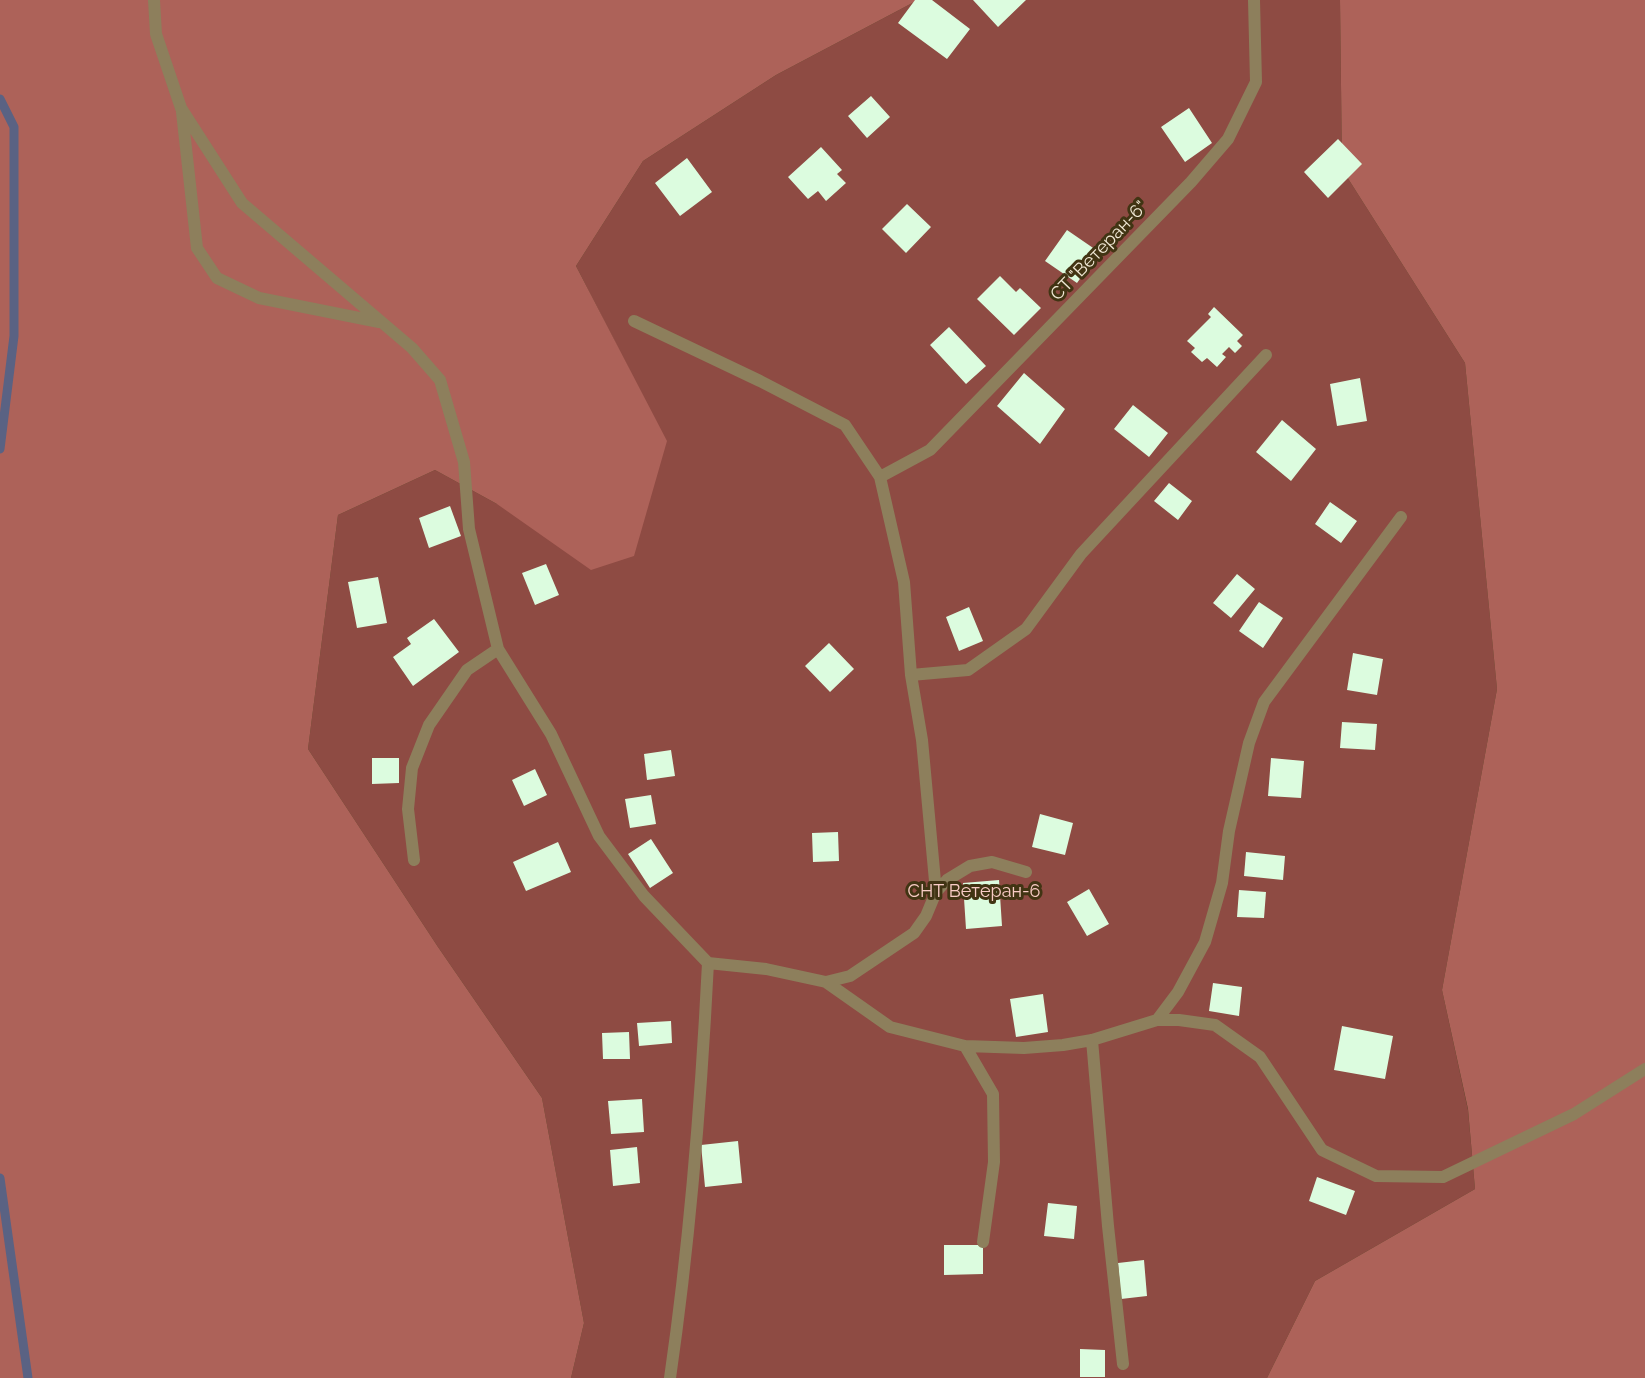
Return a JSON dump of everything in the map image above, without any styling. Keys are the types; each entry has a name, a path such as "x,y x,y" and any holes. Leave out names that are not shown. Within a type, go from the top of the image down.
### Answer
{"lane":[{"path":"154,0 156,34 181,108 197,248 216,278 259,298 382,322"},
{"name":"СТ \"Ветеран-6\"","path":"880,477 930,450 1191,182 1228,139 1256,82 1254,0"},
{"path":"181,108 242,203 412,348 440,380 464,462 469,530 498,649 552,734 599,836 644,897 708,963 766,969 826,982 890,1027 965,1046 1024,1048 1063,1045 1092,1040 1157,1020 1179,1020 1215,1025 1260,1057 1322,1150 1376,1176 1443,1177 1574,1114 1645,1070"},
{"path":"634,321 760,381 845,425 880,477 904,582 911,675 922,740 936,892"},
{"path":"911,675 968,670 1026,629 1081,554 1266,355"},
{"path":"1157,1020 1178,992 1205,942 1222,883 1229,831 1249,743 1264,702 1401,517"},
{"path":"414,860 408,809 412,768 429,724 467,670 498,649"},
{"path":"826,982 850,976 914,933 926,916 936,892 947,880 970,866 992,862 1026,872"},
{"path":"670,1378 683,1288 702,1071 708,963"},
{"path":"1092,1040 1122,1364"},
{"path":"965,1046 993,1094 994,1162 984,1242"}],"green space":[{"name":"СНТ Ветеран-6","path":"918,0 1340,0 1342,169 1465,363 1497,689 1442,990 1468,1110 1475,1189 1315,1281 1267,1378 571,1378 584,1323 542,1098 438,947 308,749 338,515 435,470 497,504 666,441 576,266 643,161 776,75"}],"shaded area":[{"path":"0,0 918,0 776,75 643,161 576,266 667,441 634,556 591,570 497,504 435,470 338,515 308,749 438,947 542,1098 584,1323 571,1378 0,1378"},
{"path":"1340,0 1645,0 1645,1378 1267,1378 1315,1281 1475,1189 1468,1109 1442,990 1497,689 1465,363 1342,169"}],"building":[{"path":"915,0 932,0 970,29 947,59 898,23"},
{"path":"973,0 1026,0 998,27"},
{"path":"871,96 890,117 867,138 848,116"},
{"path":"1189,108 1212,143 1185,162 1161,127"},
{"path":"1338,139 1362,164 1328,198 1304,172"},
{"path":"821,147 842,170 837,174 846,183 826,201 818,191 808,199 788,177"},
{"path":"687,158 712,192 680,216 655,183"},
{"path":"907,204 931,227 906,253 882,229"},
{"path":"1067,230 1099,252 1077,283 1045,261"},
{"path":"1000,276 1016,292 1020,288 1041,308 1014,335 977,299"},
{"path":"1214,307 1243,335 1237,341 1242,346 1235,353 1229,347 1222,354 1226,357 1217,367 1207,358 1202,362 1191,352 1195,348 1187,341 1211,317 1208,314"},
{"path":"949,327 986,366 966,384 930,345"},
{"path":"1024,373 1065,409 1040,444 997,406"},
{"path":"1360,378 1367,421 1337,426 1330,384"},
{"path":"1133,405 1168,433 1149,457 1114,429"},
{"path":"1282,420 1316,449 1291,481 1256,452"},
{"path":"1169,483 1192,501 1178,520 1154,501"},
{"path":"1330,502 1357,521 1341,543 1315,524"},
{"path":"450,506 461,536 429,548 419,518"},
{"path":"546,564 559,595 535,605 522,573"},
{"path":"1237,574 1255,589 1231,618 1213,603"},
{"path":"378,577 387,623 357,628 348,582"},
{"path":"1259,602 1283,618 1263,648 1239,631"},
{"path":"969,607 983,641 959,651 946,617"},
{"path":"434,619 459,652 413,686 393,657 411,644 407,638"},
{"path":"829,643 854,669 830,692 805,666"},
{"path":"1353,653 1383,659 1377,695 1347,690"},
{"path":"1342,722 1377,724 1375,750 1340,748"},
{"path":"671,750 675,776 647,780 644,754"},
{"path":"372,758 399,758 399,783 372,784"},
{"path":"1271,758 1304,761 1301,798 1268,796"},
{"path":"535,769 547,795 524,806 512,780"},
{"path":"651,795 656,824 630,828 625,799"},
{"path":"1040,814 1073,823 1065,855 1032,847"},
{"path":"838,832 839,861 813,862 812,833"},
{"path":"651,839 673,873 650,888 628,854"},
{"path":"558,842 571,872 526,891 513,862"},
{"path":"1246,852 1285,856 1283,880 1244,876"},
{"path":"999,880 1002,926 966,929 963,883"},
{"path":"1089,889 1109,924 1087,936 1067,902"},
{"path":"1239,890 1266,892 1264,918 1237,917"},
{"path":"1213,983 1242,987 1239,1016 1209,1011"},
{"path":"1043,994 1048,1032 1016,1037 1010,999"},
{"path":"671,1021 672,1043 639,1046 637,1023"},
{"path":"1342,1026 1393,1036 1385,1079 1334,1070"},
{"path":"629,1032 630,1059 603,1059 602,1033"},
{"path":"642,1099 644,1132 611,1134 608,1101"},
{"path":"738,1141 742,1183 705,1187 701,1145"},
{"path":"637,1147 640,1183 613,1186 610,1150"},
{"path":"1317,1177 1355,1191 1346,1215 1309,1201"},
{"path":"1048,1203 1077,1206 1074,1239 1044,1236"},
{"path":"944,1245 983,1245 983,1274 944,1275"},
{"path":"1144,1260 1147,1296 1121,1299 1118,1263"},
{"path":"1080,1349 1105,1350 1105,1377 1080,1377"}],"waterway":[{"path":"0,99 14,127 14,336 0,449"},
{"path":"0,1178 28,1378"}]}
